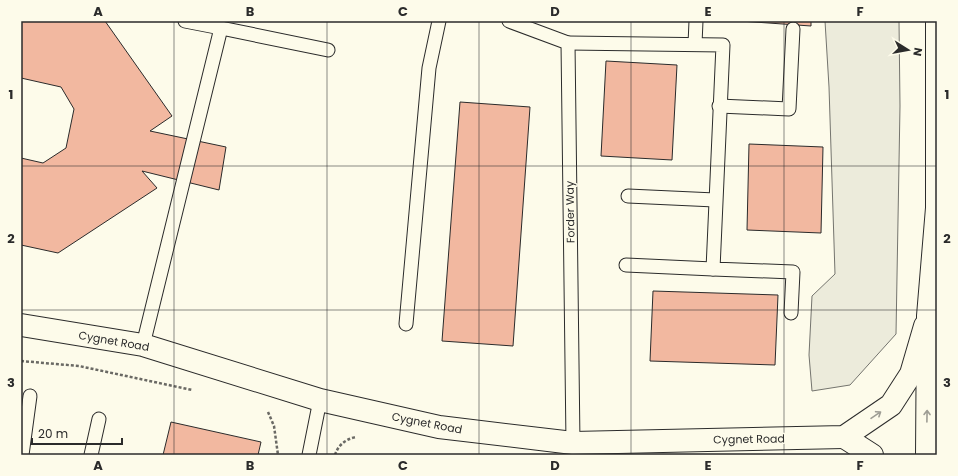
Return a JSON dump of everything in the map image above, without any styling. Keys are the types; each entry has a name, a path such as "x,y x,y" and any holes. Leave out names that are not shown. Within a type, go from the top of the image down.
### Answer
{"street":[{"path":"927,455 928,316 937,209 936,21"},
{"path":"872,455 844,437 891,405 910,374 928,316"},
{"name":"Cygnet Road","path":"21,325 143,345 320,400 439,427 573,443 844,437"}],"lane":[{"path":"185,21 328,50"},
{"path":"406,324 429,68 439,21"},
{"path":"509,21 568,43 723,45 719,106 713,269"},
{"path":"695,44 696,21"},
{"path":"143,345 221,28"},
{"path":"719,106 790,109 793,29"},
{"name":"Forder Way","path":"568,43 573,443"},
{"path":"628,196 715,200"},
{"path":"626,265 793,272 791,313"},
{"path":"22,455 30,396"},
{"path":"309,455 320,400"},
{"path":"91,455 99,419"}],"path":[{"path":"21,361 79,366 200,392"},
{"path":"266,408 274,426 278,455"}],"shaded area":[{"path":"825,21 899,21 900,106 896,334 850,385 812,391 809,355 812,296 835,274 829,87"}],"building":[{"path":"21,21 105,21 172,116 150,131 226,147 219,190 142,171 157,188 58,253 21,245 21,158 43,163 66,148 74,109 61,87 21,78"},
{"path":"740,21 811,21 811,26"},
{"path":"606,61 677,65 672,160 601,156"},
{"path":"460,102 530,107 513,346 442,341"},
{"path":"749,144 823,147 821,233 747,230"},
{"path":"653,291 778,295 775,365 650,361"},
{"path":"171,422 261,442 258,455 163,455"}]}
